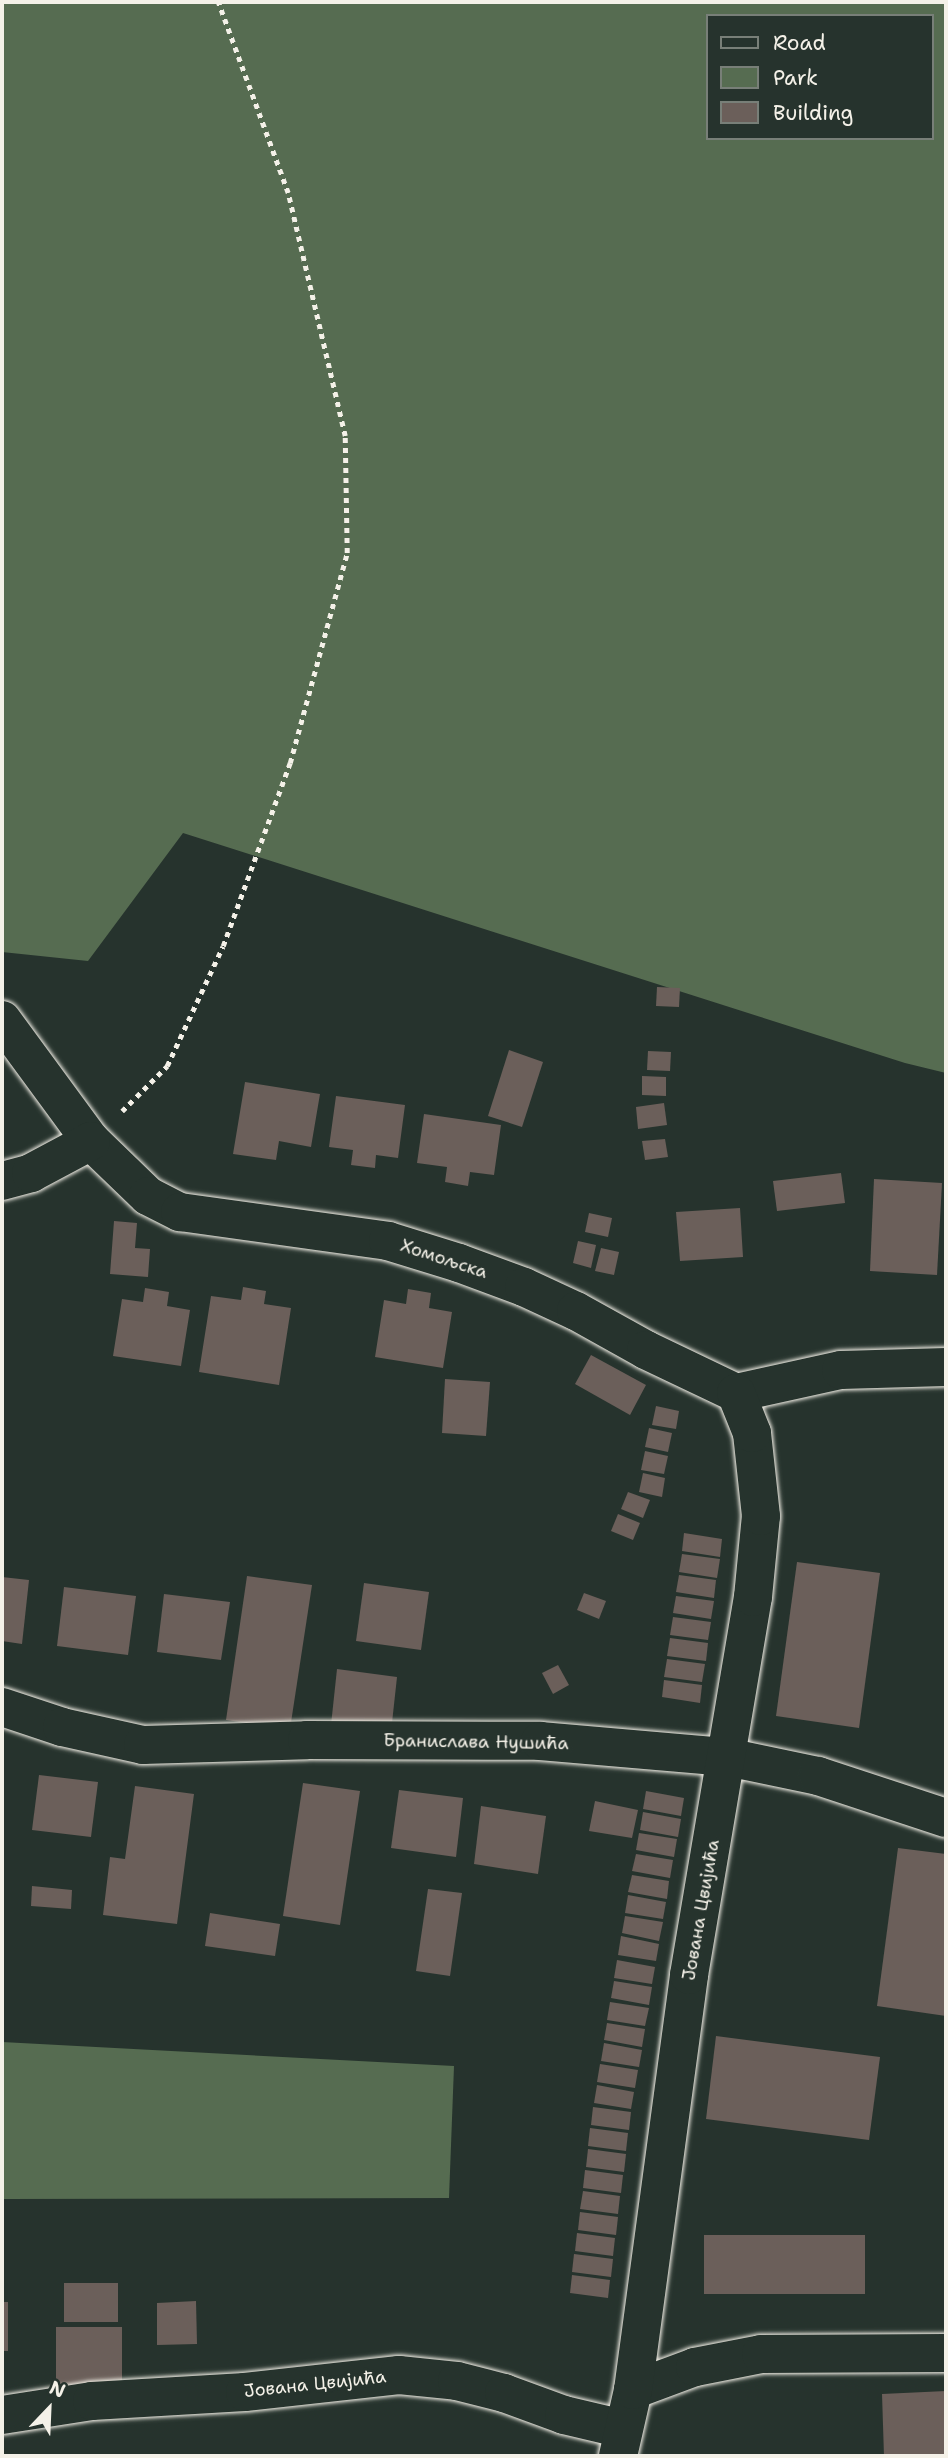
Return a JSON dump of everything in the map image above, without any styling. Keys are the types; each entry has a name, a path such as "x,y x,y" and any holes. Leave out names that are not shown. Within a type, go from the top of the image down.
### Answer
{"street":[{"name":"Хомољска","path":"2,1020 91,1141 148,1196 180,1212 387,1241 459,1263 524,1287 576,1311 646,1350 736,1393"},
{"path":"2,1181 31,1173 91,1141"},
{"path":"736,1393 841,1370 946,1367"},
{"name":"Јована Цвијића","path":"2,2415 92,2400 245,2392 399,2375 457,2381 504,2393 564,2415 621,2443 633,2390 689,1975 753,1597 761,1516 752,1433 736,1393"},
{"name":"Бранислава Нушића","path":"2,1707 62,1727 143,1745 307,1740 540,1741 727,1757 818,1776 946,1818"},
{"path":"633,2390 695,2367 761,2354 946,2353"}],"path":[{"path":"91,1141 167,1066 223,946 290,763 347,553 345,436 333,382 288,193 218,2"}],"green space":[{"path":"2,2 946,2 946,1073 905,1063 183,833 88,961 2,952"},
{"path":"2,2042 454,2066 449,2198 2,2199"}],"building":[{"path":"657,987 680,988 679,1007 656,1006"},
{"path":"509,1050 543,1062 522,1127 488,1116"},
{"path":"648,1051 671,1052 670,1071 647,1070"},
{"path":"642,1076 666,1077 666,1096 642,1095"},
{"path":"245,1082 320,1094 311,1147 279,1141 276,1160 233,1154"},
{"path":"336,1096 405,1105 398,1158 376,1155 375,1168 351,1165 353,1150 329,1147"},
{"path":"664,1103 667,1125 638,1129 636,1107"},
{"path":"424,1114 501,1125 494,1175 470,1172 468,1186 445,1182 447,1167 417,1163"},
{"path":"665,1139 668,1157 645,1160 642,1141"},
{"path":"841,1173 845,1203 777,1211 773,1181"},
{"path":"874,1179 942,1183 937,1275 870,1271"},
{"path":"740,1208 743,1257 680,1261 676,1212"},
{"path":"589,1213 612,1218 608,1237 585,1232"},
{"path":"114,1221 137,1223 135,1248 150,1249 148,1277 110,1274"},
{"path":"578,1241 596,1245 591,1268 573,1263"},
{"path":"601,1248 619,1252 614,1275 595,1271"},
{"path":"243,1287 266,1291 264,1304 291,1308 279,1385 199,1372 211,1296 241,1300"},
{"path":"145,1288 169,1292 167,1306 190,1310 181,1366 113,1356 122,1299 143,1302"},
{"path":"408,1289 431,1293 429,1308 452,1312 443,1368 375,1357 384,1300 406,1304"},
{"path":"591,1355 646,1385 630,1415 575,1384"},
{"path":"445,1379 490,1382 486,1436 442,1433"},
{"path":"656,1406 679,1411 676,1429 652,1425"},
{"path":"649,1428 672,1433 668,1452 645,1447"},
{"path":"645,1451 668,1456 664,1474 641,1470"},
{"path":"643,1473 665,1478 662,1497 639,1492"},
{"path":"628,1492 650,1500 643,1518 621,1509"},
{"path":"618,1514 640,1523 633,1540 611,1531"},
{"path":"684,1533 722,1539 720,1557 682,1551"},
{"path":"682,1554 720,1559 717,1578 679,1572"},
{"path":"797,1562 880,1573 859,1728 776,1716"},
{"path":"679,1575 716,1580 714,1598 676,1592"},
{"path":"247,1576 312,1585 290,1729 226,1720"},
{"path":"2,1577 29,1580 22,1644 2,1641"},
{"path":"364,1583 429,1592 421,1650 356,1641"},
{"path":"64,1587 136,1596 128,1655 57,1646"},
{"path":"584,1593 606,1601 599,1619 577,1610"},
{"path":"164,1594 230,1602 221,1660 157,1652"},
{"path":"676,1596 714,1601 711,1619 673,1613"},
{"path":"673,1617 711,1622 708,1640 670,1635"},
{"path":"670,1638 708,1643 706,1661 667,1656"},
{"path":"667,1659 705,1664 702,1682 664,1677"},
{"path":"558,1665 569,1685 553,1694 542,1673"},
{"path":"337,1669 397,1677 391,1732 331,1725"},
{"path":"664,1680 702,1685 700,1703 662,1697"},
{"path":"39,1775 98,1782 91,1837 32,1830"},
{"path":"303,1783 360,1791 340,1925 283,1916"},
{"path":"135,1786 194,1794 177,1924 103,1915 110,1857 125,1859"},
{"path":"399,1790 463,1798 456,1857 391,1848"},
{"path":"646,1791 684,1798 681,1816 643,1809"},
{"path":"595,1801 638,1810 632,1838 589,1831"},
{"path":"481,1806 546,1816 538,1874 474,1864"},
{"path":"643,1812 681,1819 678,1837 640,1830"},
{"path":"639,1833 677,1839 674,1857 636,1850"},
{"path":"898,1848 946,1854 946,2016 877,2006"},
{"path":"636,1854 673,1860 670,1878 632,1871"},
{"path":"632,1875 669,1881 667,1899 628,1892"},
{"path":"32,1886 72,1890 71,1909 31,1906"},
{"path":"428,1889 462,1893 450,1976 416,1971"},
{"path":"628,1895 666,1902 663,1919 625,1913"},
{"path":"210,1913 280,1924 275,1956 205,1946"},
{"path":"625,1916 663,1922 659,1941 622,1933"},
{"path":"621,1936 659,1944 656,1961 618,1955"},
{"path":"617,1960 655,1967 652,1984 614,1978"},
{"path":"614,1981 652,1987 649,2005 611,1998"},
{"path":"610,2002 649,2008 645,2026 607,2020"},
{"path":"607,2023 645,2029 642,2047 604,2040"},
{"path":"716,2036 880,2057 869,2140 706,2119"},
{"path":"604,2043 642,2050 639,2067 601,2061"},
{"path":"600,2064 638,2070 635,2088 597,2082"},
{"path":"597,2085 634,2092 631,2109 594,2103"},
{"path":"593,2107 631,2112 629,2130 591,2125"},
{"path":"590,2128 628,2133 626,2151 588,2146"},
{"path":"588,2149 626,2154 624,2172 586,2167"},
{"path":"585,2170 623,2175 621,2193 583,2188"},
{"path":"583,2191 620,2196 618,2214 580,2209"},
{"path":"580,2212 618,2217 616,2235 578,2230"},
{"path":"577,2233 615,2238 613,2256 575,2251"},
{"path":"704,2235 865,2235 865,2294 704,2294"},
{"path":"574,2254 613,2259 611,2277 572,2272"},
{"path":"572,2275 610,2280 608,2298 570,2293"},
{"path":"64,2283 118,2283 118,2322 64,2322"},
{"path":"196,2301 197,2344 157,2345 157,2303"},
{"path":"2,2302 8,2302 8,2351 2,2351"},
{"path":"56,2327 122,2327 122,2386 56,2386"},
{"path":"946,2391 946,2456 884,2456 882,2394"}]}
